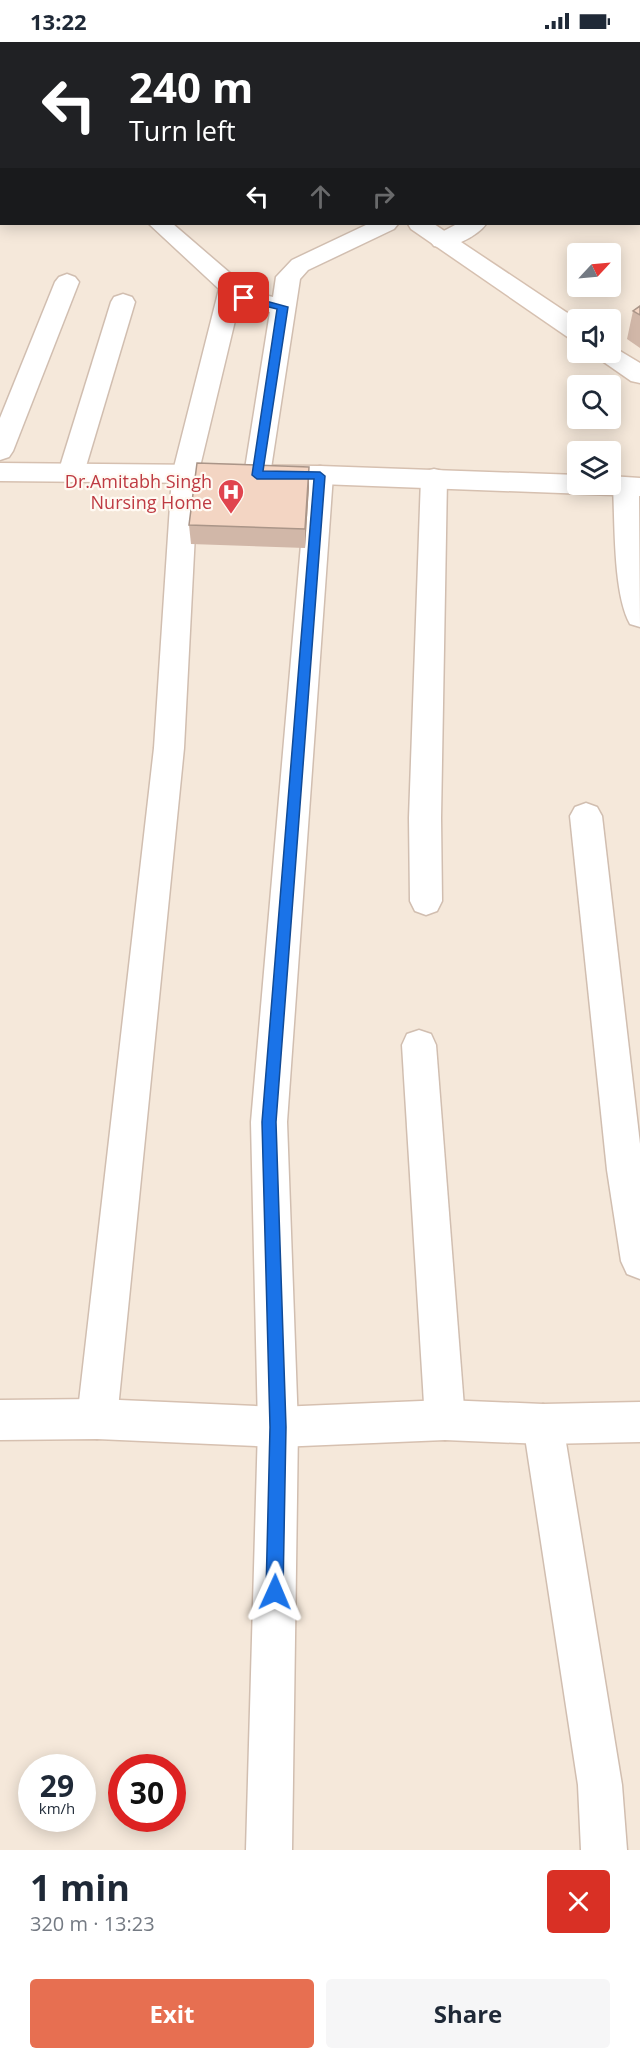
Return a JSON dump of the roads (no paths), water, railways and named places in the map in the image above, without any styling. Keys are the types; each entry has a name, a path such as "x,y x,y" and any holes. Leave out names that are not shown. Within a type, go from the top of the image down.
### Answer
{"street":[{"path":"161,225 231,289 251,300 283,307"},
{"path":"257,475 288,277 300,265 384,225"},
{"path":"420,225 567,325"},
{"path":"442,241 472,225"},
{"path":"0,451 67,282"},
{"path":"97,1419 169,748 185,475 231,289"},
{"path":"71,473 123,302"},
{"path":"621,361 640,375"},
{"path":"0,472 434,478 633,487 632,570 640,616"},
{"path":"269,1850 278,1427 269,1122 320,476"},
{"path":"426,901 425,818 434,478"},
{"path":"586,816 625,1170 640,1261"},
{"path":"419,1045 445,1420"},
{"path":"0,1420 97,1419 278,1427 445,1420 543,1424 640,1422"},
{"path":"543,1424 600,1785 604,1850"}],"place":[{"name":"Dr.Amitabh Singh Nursing Home","path":"231,515"}]}
